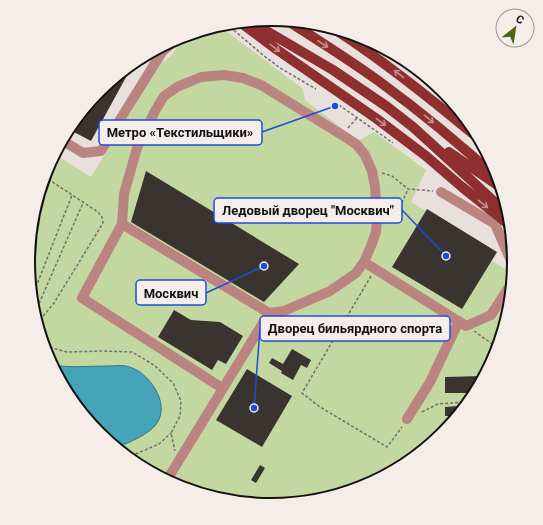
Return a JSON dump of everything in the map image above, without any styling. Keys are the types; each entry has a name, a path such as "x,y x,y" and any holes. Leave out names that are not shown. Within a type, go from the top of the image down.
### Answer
{"main road":[{"path":"260,27 333,70 494,183"},
{"path":"248,28 276,50 377,119 426,156 502,219"},
{"path":"297,28 350,61 391,90 459,144 490,172"},
{"path":"350,40 414,86 466,128"},
{"path":"413,127 458,168 502,219"}],"lane":[{"path":"67,143 83,153 101,150 159,55"},
{"path":"122,224 269,313 284,311 330,292 356,273 364,262 372,246 376,232 377,218 375,187 372,170 365,155 356,144 342,135 261,85 243,78 224,75 201,77 177,87 164,96 137,148 124,194 122,224 82,298 222,388"},
{"path":"441,192 502,219 506,237"},
{"path":"364,262 462,323"},
{"path":"408,420 462,323 490,315 506,291"},
{"path":"169,476 269,313"}],"path":[{"path":"233,30 263,56 280,68 318,89"},
{"path":"334,102 392,143"},
{"path":"342,135 357,118"},
{"path":"372,170 392,176 408,189 441,192"},
{"path":"42,318 54,303 103,223 102,217 98,212 50,181"},
{"path":"377,218 400,207 408,189"},
{"path":"37,286 72,195"},
{"path":"39,304 83,203"},
{"path":"375,269 302,393 320,407 387,447 408,420 438,404 462,402"},
{"path":"462,323 493,345"},
{"path":"51,348 67,352 132,352 154,365 173,383 181,401 180,416 171,433 159,444 134,455"},
{"path":"171,433 177,463"}],"green space":[{"path":"225,31 230,34 303,89 305,100 358,141 374,132 426,170 411,202 426,211 427,209 497,252 492,261 505,269 508,266 506,293 500,324 484,367 468,394 439,430 403,459 376,475 333,491 302,497 272,499 241,497 210,491 195,486 167,475 140,459 104,430 75,394 59,367 43,324 37,293 35,262 37,232 43,201 53,172 59,157 91,177 161,63 171,56 178,45 181,44 210,34"}],"water":[{"path":"59,366 126,366 142,374 155,388 161,406 161,415 157,423 150,431 122,445 104,430 75,394"}],"building":[{"path":"127,76 91,141 74,132 104,95"},
{"path":"146,171 299,264 264,302 131,222"},
{"path":"427,209 497,252 462,309 392,267"},
{"path":"174,310 191,320 220,322 243,336 226,364 218,360 212,370 158,337"},
{"path":"292,349 311,360 307,368 301,365 293,380 281,373 282,371 269,363 272,358 283,364"},
{"path":"247,369 292,396 262,447 216,420"},
{"path":"479,376 469,393 445,393 445,377"},
{"path":"459,406 451,416 445,416 445,407"},
{"path":"260,465 265,468 256,483 251,480"}],"place":[{"name":"Метро «Текстильщики»","path":"335,106"},
{"name":"Ледовый дворец \"Москвич\"","path":"446,256"},
{"name":"Москвич","path":"264,266"},
{"name":"Дворец бильярдного спорта","path":"254,408"}]}
